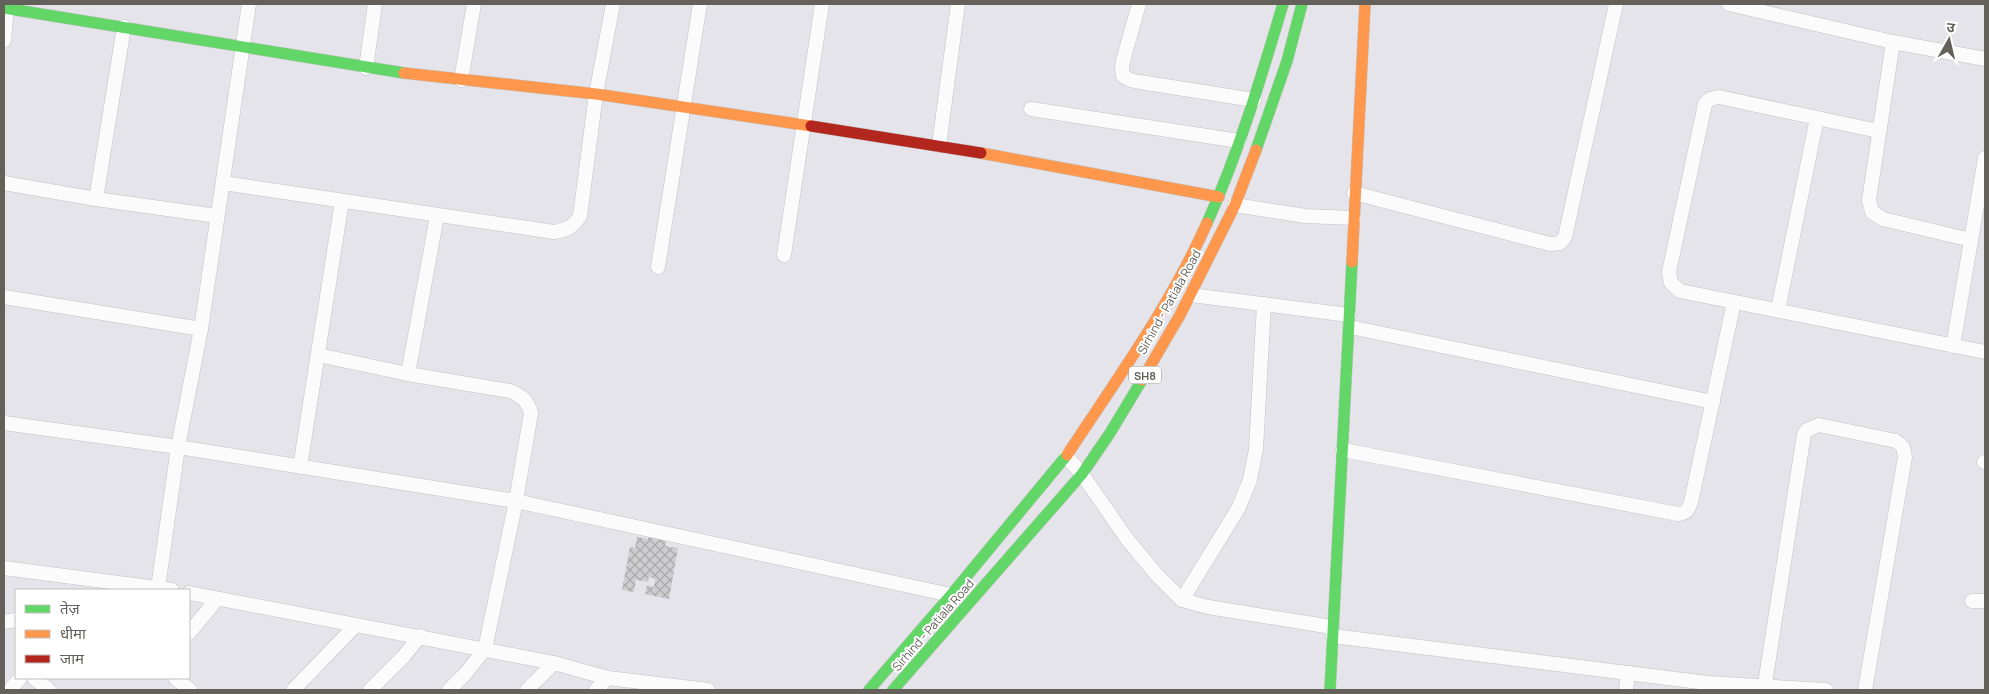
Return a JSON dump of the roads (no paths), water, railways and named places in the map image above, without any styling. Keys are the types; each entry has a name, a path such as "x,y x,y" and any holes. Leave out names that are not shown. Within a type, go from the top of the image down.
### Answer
{"street":[{"path":"158,588 178,447 201,329 249,4"},
{"path":"366,68 376,4"},
{"path":"461,80 474,4"},
{"path":"223,183 437,216 554,232 566,230 574,226 580,216 596,94 613,4"},
{"path":"658,267 700,4"},
{"path":"784,255 802,125 822,4"},
{"path":"939,146 958,4"},
{"path":"1139,4 1123,61 1123,76 1140,82 1254,100"},
{"path":"869,690 951,595 1066,456 1153,326 1189,262 1219,197 1254,100 1283,4"},
{"name":"Sirhind - Patiala Road","path":"893,690 1082,474 1110,433 1191,295 1235,205 1287,61 1302,4"},
{"path":"1330,690 1365,4"},
{"path":"1354,193 1550,244 1560,243 1565,237 1616,4"},
{"path":"1736,4 1894,42 1985,59"},
{"path":"4,40 6,8 366,68 685,106 939,146 1219,197"},
{"path":"96,199 124,27"},
{"path":"1894,42 1878,131 1869,200 1872,212 1883,219 1971,240"},
{"path":"1878,131 1719,97 1710,99 1704,104 1669,272 1670,283 1680,291 1985,352"},
{"path":"1031,109 1239,141"},
{"path":"1778,310 1817,118"},
{"path":"1953,346 1985,158"},
{"path":"4,183 96,199 217,216"},
{"path":"300,467 342,201"},
{"path":"1235,205 1305,216 1354,218"},
{"path":"408,374 437,216"},
{"path":"1191,295 1264,304 1349,321 1713,402"},
{"path":"4,297 201,329"},
{"path":"1343,450 1658,510 1684,513 1688,510 1691,502 1734,302"},
{"path":"1182,600 1239,506 1250,480 1256,449 1264,304"},
{"path":"318,355 408,374 510,391 521,395 528,403 530,413 516,501 486,649 449,690"},
{"path":"4,423 178,447 516,501 951,595"},
{"path":"1765,689 1804,434 1812,427 1819,426 1896,441 1903,447 1905,457 1865,690"},
{"path":"1066,456 1082,474 1127,539 1156,574 1182,600 1332,632 1707,683 1765,689 1826,690"},
{"path":"4,568 110,586 165,589"},
{"path":"190,593 355,626 486,649 554,663 608,678 708,690"},
{"path":"190,632 217,599"},
{"path":"293,690 355,626"},
{"path":"370,690 404,656 420,636"},
{"path":"527,690 554,663"},
{"path":"1626,690 1628,673"},
{"path":"596,690 608,678"},
{"path":"10,690 19,679"},
{"path":"35,679 49,690"},
{"path":"176,679 190,690"}]}
